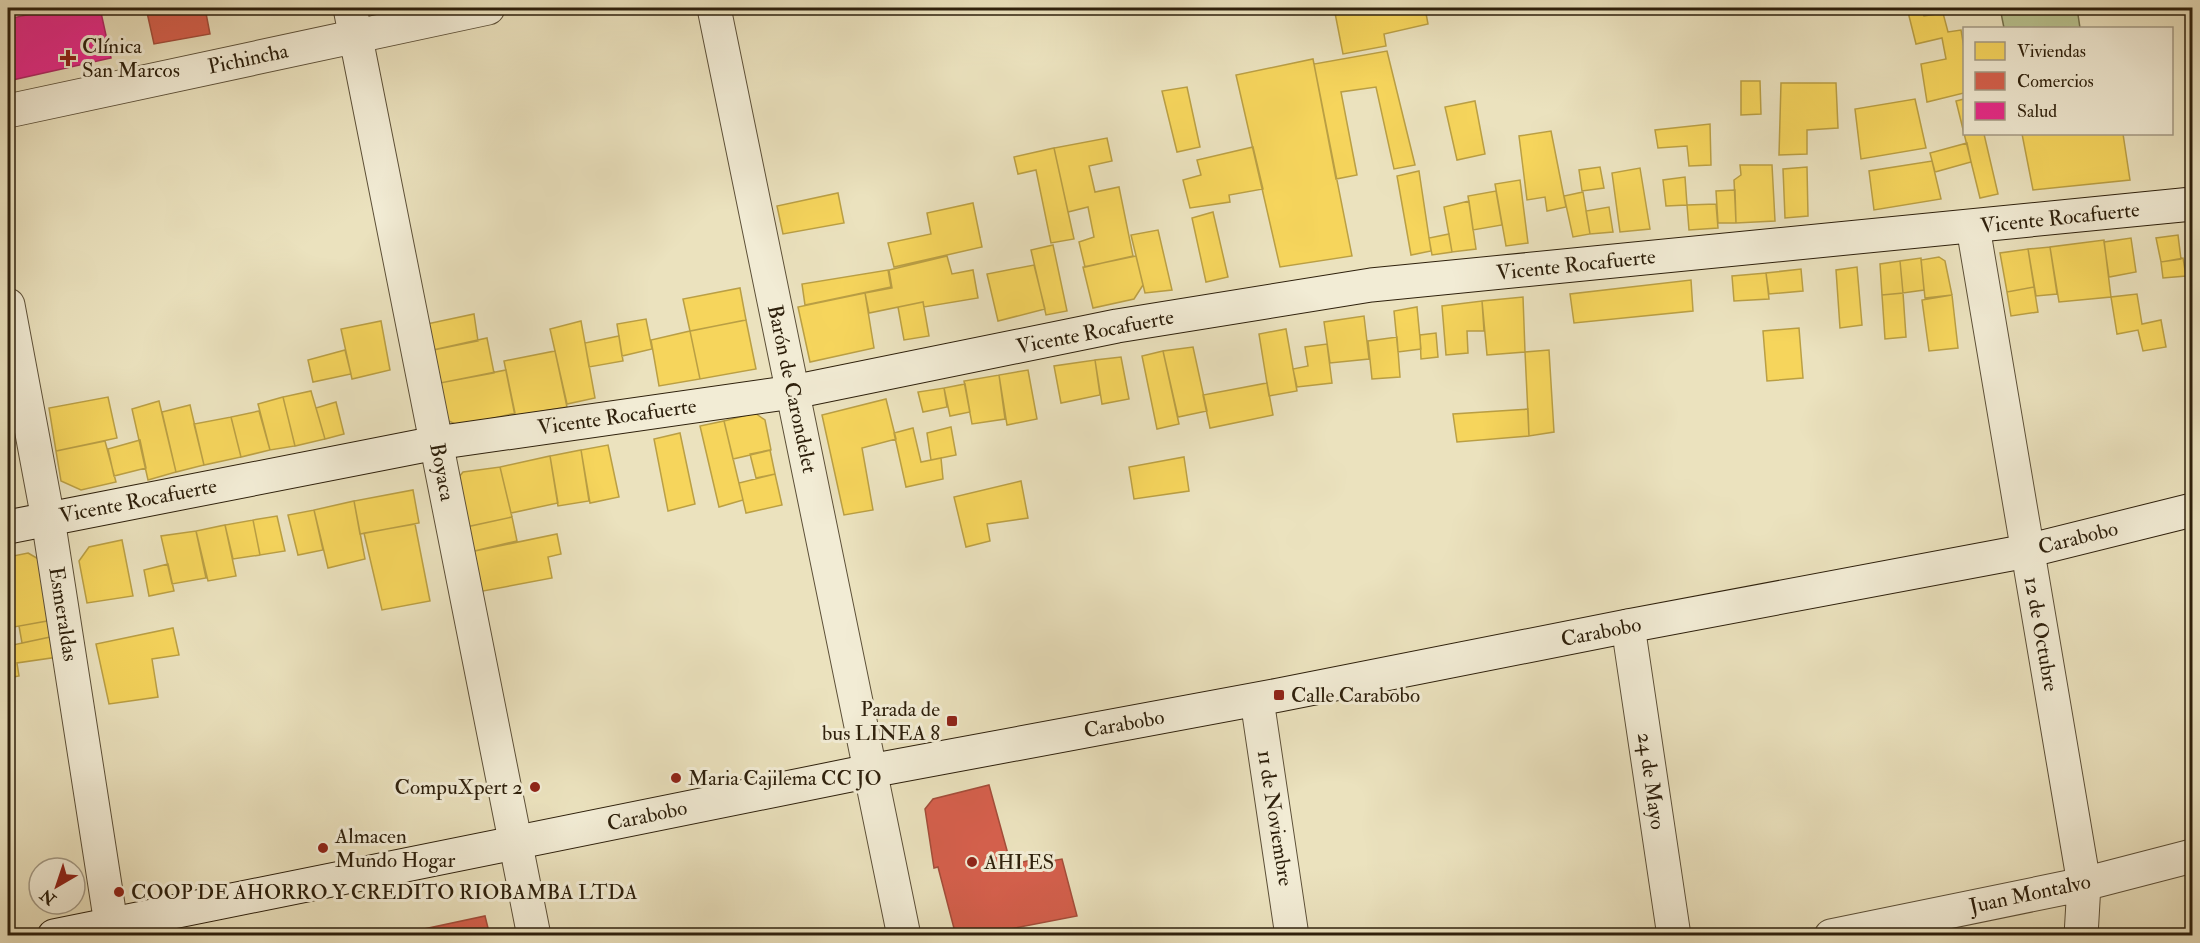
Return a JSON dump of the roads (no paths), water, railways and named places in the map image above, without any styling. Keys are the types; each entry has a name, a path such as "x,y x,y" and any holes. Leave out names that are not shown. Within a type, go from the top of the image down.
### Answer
{"street":[{"name":"Pichincha","path":"8,111 352,21 488,8"},
{"name":"Barón de Carondelet","path":"714,8 904,936"},
{"name":"Boyaca","path":"352,21 534,936"},
{"name":"Vicente Rocafuerte","path":"8,527 436,443 793,392 1117,326 1371,285 2193,204"},
{"name":"12 de Octubre","path":"1973,226 2084,884 2081,936"},
{"name":"Esmeraldas","path":"8,305 48,519 111,924"},
{"name":"Carabobo","path":"54,936 870,771 2027,551 2193,510"},
{"name":"24 de Mayo","path":"1628,626 1674,936"},
{"name":"11 de Noviembre","path":"1257,699 1292,936"},
{"name":"Juan Montalvo","path":"1831,936 2084,884 2193,856"}],"place":[{"name":"Clínica San Marcos","path":"68,58"},
{"name":"Calle Carabobo","path":"1279,695"},
{"name":"Parada de bus LINEA 8","path":"952,721"},
{"name":"Maria Cajilema CC JO","path":"676,778"},
{"name":"CompuXpert 2","path":"535,787"},
{"name":"Almacen Mundo Hogar","path":"323,848"},
{"name":"AHI ES","path":"972,862"},
{"name":"COOP DE AHORRO Y CREDITO RIOBAMBA LTDA","path":"119,892"}]}
